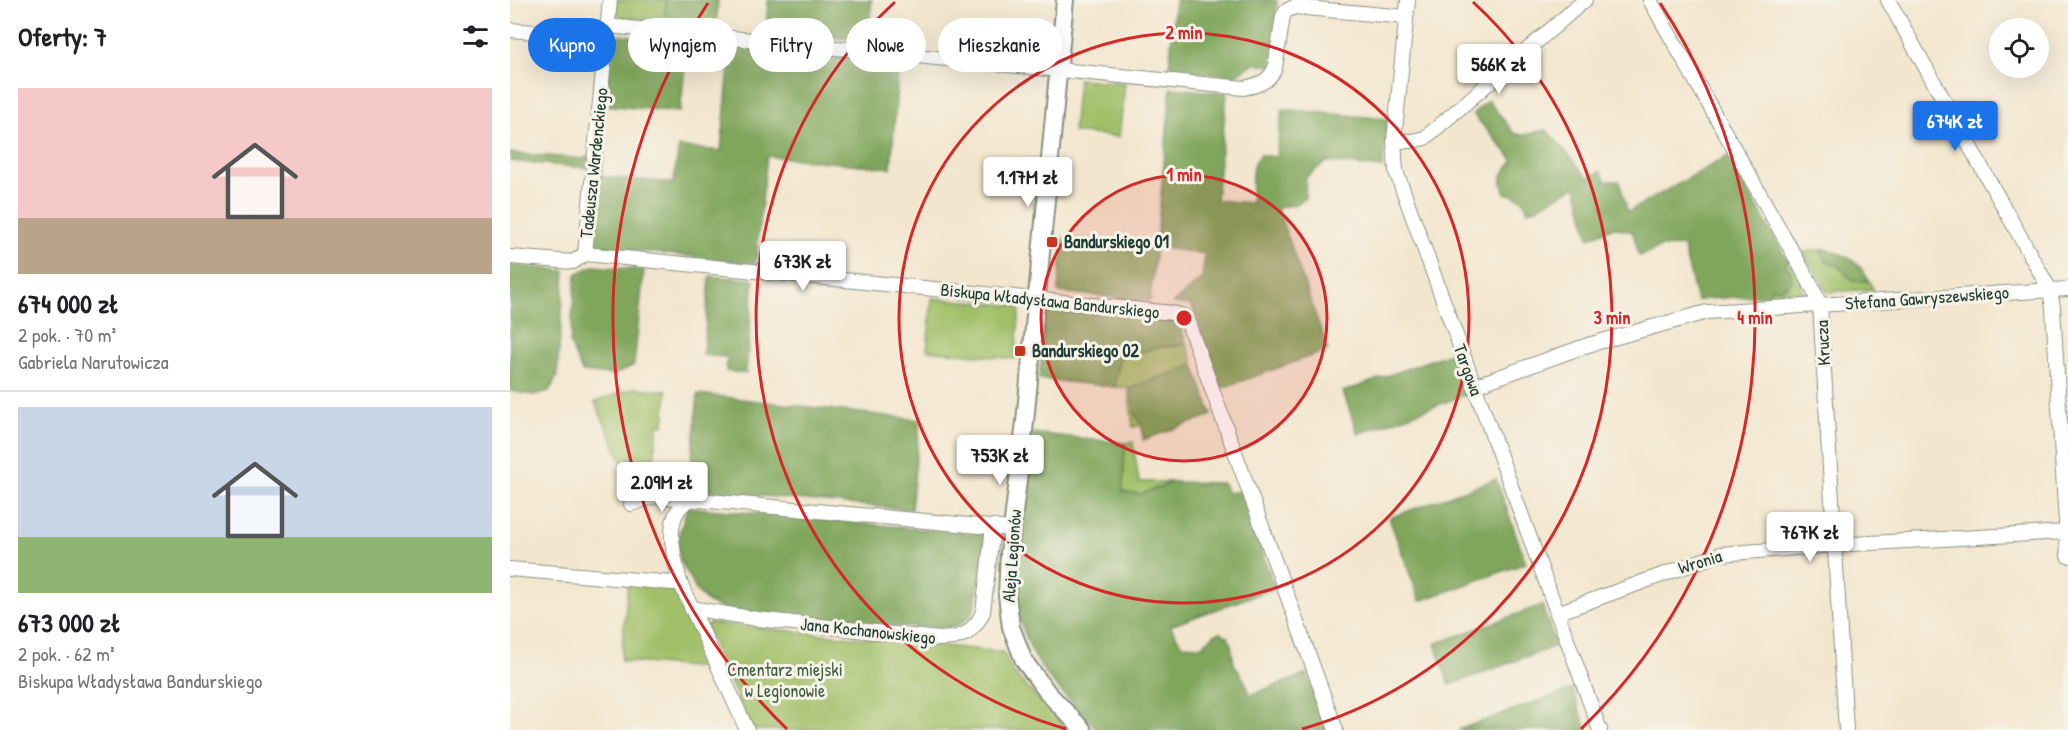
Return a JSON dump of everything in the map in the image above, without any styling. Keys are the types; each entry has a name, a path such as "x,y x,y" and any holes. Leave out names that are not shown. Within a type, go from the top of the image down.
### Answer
{"street":[{"name":"Tadeusza Wardenckiego","path":"608,18 610,0"},
{"name":"Aleja Legionów","path":"1062,34 1065,0"},
{"name":"Targowa","path":"1408,0 1394,141 1396,171 1600,730"},
{"path":"1394,141 1425,138 1585,0"},
{"name":"Krucza","path":"1650,0 1810,283 1820,305 1846,730"},
{"path":"1888,0 2050,290 2068,556"},
{"path":"1062,69 1244,88 1260,84 1272,76 1283,16 1286,11 1294,7 1406,17"},
{"path":"510,30 528,30"},
{"path":"616,33 938,59"},
{"name":"Tadeusza Wardenckiego","path":"585,254 603,72"},
{"name":"Aleja Legionów","path":"1059,72 1025,422 1006,587 1013,635 1030,671 1083,730"},
{"name":"Biskupa Władysława Bandurskiego","path":"510,257 573,262 585,254 1179,314 1186,319 1336,730"},
{"name":"Stefana Gawryszewskiego","path":"1474,386 1587,345 1698,314 2068,289"},
{"path":"631,504 656,496 1012,529"},
{"path":"690,500 680,505 672,524 674,558 680,582 691,608 747,730"},
{"name":"Jana Kochanowskiego","path":"691,608 757,619 939,639 954,638 970,631 983,612 993,526"},
{"name":"Wronia","path":"1557,613 1720,554 2067,532"},
{"path":"510,569 680,582"}],"green space":[{"path":"614,0 666,0 664,18 621,17 614,8"},
{"path":"666,0 718,0 717,18 664,18"},
{"path":"768,0 872,0 870,18 846,18 846,39 834,38 834,18 767,18"},
{"path":"1175,0 1277,0 1272,66 1253,64 1234,76 1169,69"},
{"path":"620,35 628,36 628,72 685,72 680,112 604,105 607,72 616,72 616,38"},
{"path":"737,47 749,48 749,72 834,72 834,55 846,56 846,72 898,72 891,168 767,156 755,263 598,247 592,240 597,176 673,183 679,147 721,151 729,72 737,72"},
{"path":"1078,79 1125,83 1119,137 1073,132"},
{"path":"1171,88 1227,93 1216,200 1251,203 1254,164 1260,155 1276,157 1282,109 1387,119 1382,168 1326,162 1306,177 1305,198 1302,201 1289,206 1277,207 1328,350 1222,388 1191,305 1173,303 1202,278 1205,254 1156,247"},
{"path":"1488,100 1514,133 1526,135 1547,130 1588,178 1600,171 1606,181 1619,181 1628,212 1728,156 1788,261 1785,264 1791,272 1792,281 1780,289 1771,288 1769,295 1697,301 1683,246 1661,247 1639,256 1633,232 1614,227 1589,238 1576,186 1528,211 1522,200 1505,193 1503,187 1502,175 1514,161 1473,114"},
{"path":"510,153 584,159 588,156 587,168 510,161"},
{"path":"1063,238 1156,247 1150,301 1058,292"},
{"path":"1825,249 1851,259 1861,268 1869,281 1853,281 1838,266 1826,261 1820,250"},
{"path":"1820,250 1826,261 1838,265 1853,281 1869,281 1873,289 1827,292 1803,252"},
{"path":"1790,259 1803,283 1800,285 1805,294 1803,297 1769,295 1771,288 1783,288 1789,283 1790,275 1785,264"},
{"path":"510,265 565,271 557,377 549,391 533,395 510,391"},
{"path":"593,266 644,270 634,365 614,375 582,372 570,344 576,274"},
{"path":"710,276 754,280 746,373 726,371 727,357 703,355"},
{"path":"932,298 1018,306 1020,308 1015,359 927,350"},
{"path":"1046,308 1179,322 1187,345 1163,346 1122,357 1118,361 1115,387 1039,379"},
{"path":"1187,345 1194,365 1131,388 1136,414 1142,425 1133,427 1128,388 1115,387 1118,361 1128,354 1153,348"},
{"path":"1450,353 1465,395 1358,434 1343,392"},
{"path":"1194,365 1212,415 1143,440 1142,425 1135,414 1131,388"},
{"path":"635,388 667,391 664,425 658,425 651,486 632,484 595,402"},
{"path":"698,394 920,420 911,510 689,489"},
{"path":"1032,433 1125,443 1123,492 1141,494 1173,482 1223,483 1227,493 1240,491 1275,588 1170,626 1182,645 1202,646 1220,632 1228,637 1234,664 1246,683 1250,695 1307,674 1327,730 1098,730 1044,671 1027,640 1020,620 1015,597"},
{"path":"1133,442 1139,482 1173,482 1141,494 1123,492 1125,443"},
{"path":"1496,479 1526,563 1420,601 1389,518"},
{"path":"687,507 986,535 974,609 967,619 951,627 885,627 754,615 721,608 707,602 696,590 680,560 678,549 680,532"},
{"path":"628,582 678,586 715,669 621,661"},
{"path":"1542,605 1556,646 1449,685 1435,644"},
{"name":"Cmentarz miejski w Legionowie","path":"710,623 1003,652 1014,674 1068,730 752,730 705,626"},
{"path":"1572,689 1587,730 1458,730 1466,727"}],"place":[{"name":"Bandurskiego 01","path":"1052,242"},
{"name":"Bandurskiego 02","path":"1020,351"}]}
